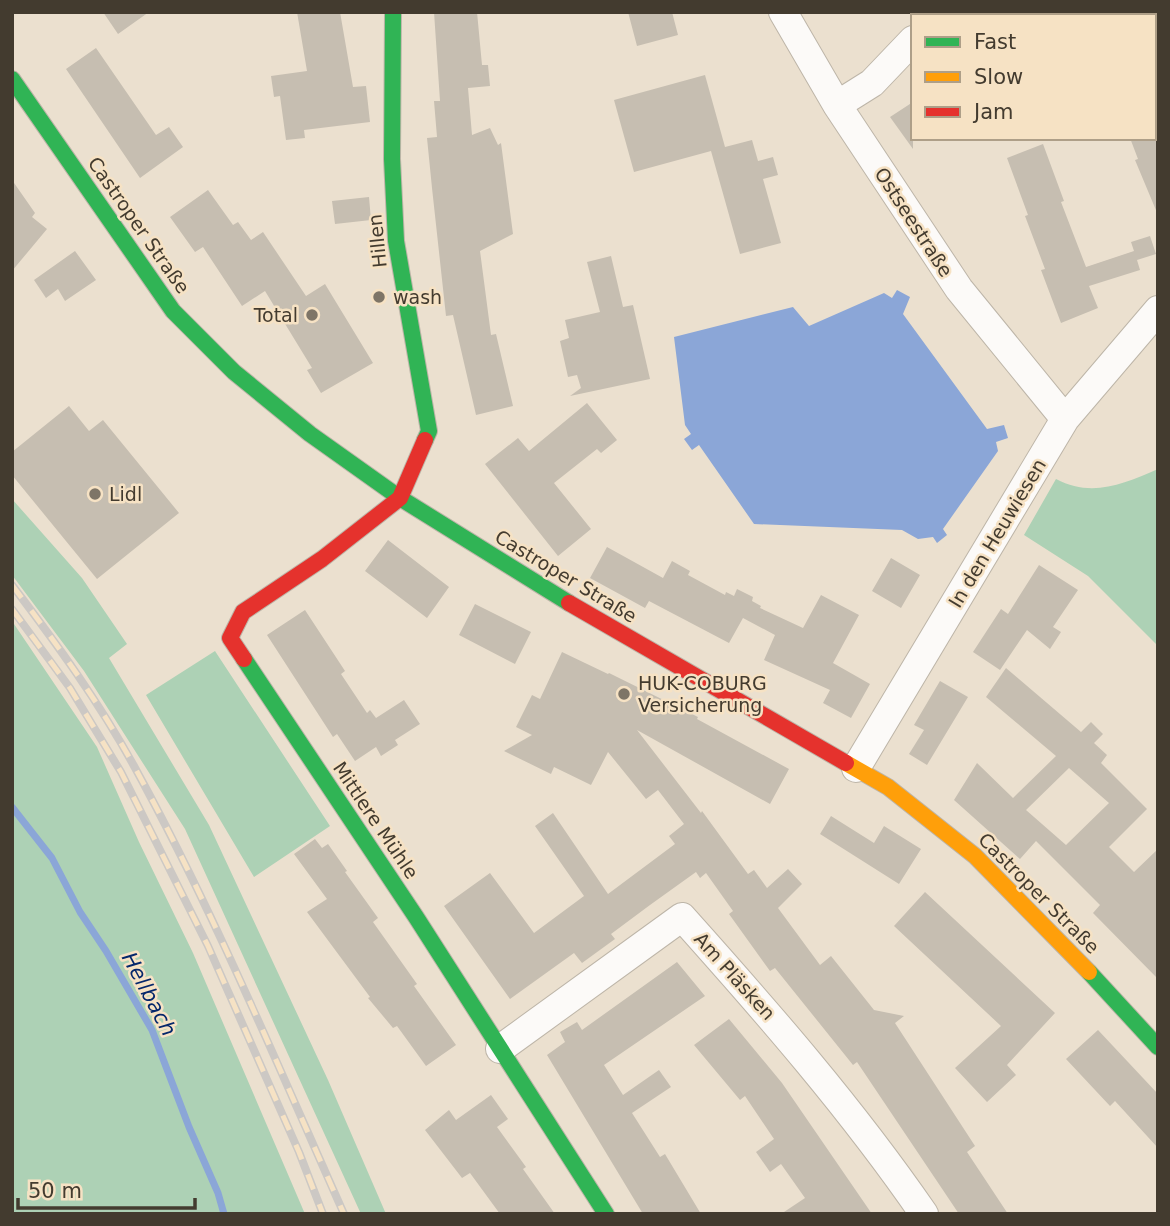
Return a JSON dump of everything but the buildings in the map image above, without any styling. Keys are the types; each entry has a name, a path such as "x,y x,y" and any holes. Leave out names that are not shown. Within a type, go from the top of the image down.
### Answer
{"main road":[{"name":"Hillen","path":"393,12 392,159 396,241 429,431 400,498"},
{"name":"Castroper Straße","path":"12,79 173,311 234,372 288,416 400,498 620,634 888,786 975,856 1095,978 1158,1047"},
{"name":"Mittlere Mühle","path":"400,498 322,559 243,612 230,638 416,917 606,1214"}],"street":[{"name":"Ostseestraße","path":"783,12 837,104 959,289 1065,419"},
{"path":"837,104 872,83 911,42"},
{"name":"In den Heuwiesen","path":"856,768 1065,419 1158,310"},
{"name":"Am Pläsken","path":"499,1049 682,917 782,1028 897,1175 924,1214"}],"green space":[{"path":"1158,469 1158,646 1088,576 1024,535 1056,479 1082,488 1107,487"},
{"path":"12,499 82,578 127,644 109,658 209,825 328,1080 386,1214 361,1214 185,829 84,671 12,575"},
{"path":"12,621 97,747 193,953 305,1214 12,1214"},
{"path":"215,651 330,826 254,877 146,695"}],"water":[{"path":"897,290 910,297 903,314 987,429 1004,425 1008,438 996,442 998,451 943,529 947,535 937,543 933,537 918,539 902,530 754,524 699,445 692,450 684,439 691,434 685,425 674,337 793,307 809,326 884,293 892,298"}],"waterway":[{"name":"Hellbach","path":"12,807 52,858 80,912 152,1030 224,1214"}],"railway":[{"path":"12,585 92,696 163,820 244,988 344,1214"},
{"path":"12,609 70,688 121,772 208,946 299,1152 323,1214"}],"traffic: fast":[{"path":"393,12 392,159 396,241 429,431 425,440"},
{"path":"12,79 173,311 234,372 310,434 400,498 569,603"},
{"path":"244,659 416,917 606,1214"},
{"path":"1089,972 1158,1047"}],"traffic: slow":[{"path":"846,763 888,787 975,856 1089,972"}],"traffic: jam":[{"path":"244,659 230,638 243,612 322,559 400,498 425,440"},
{"path":"569,603 846,763"}],"place":[{"name":"wash","path":"379,297"},
{"name":"Total","path":"312,315"},
{"name":"Lidl","path":"95,494"},
{"name":"HUK-COBURG Versicherung","path":"624,694"}]}
